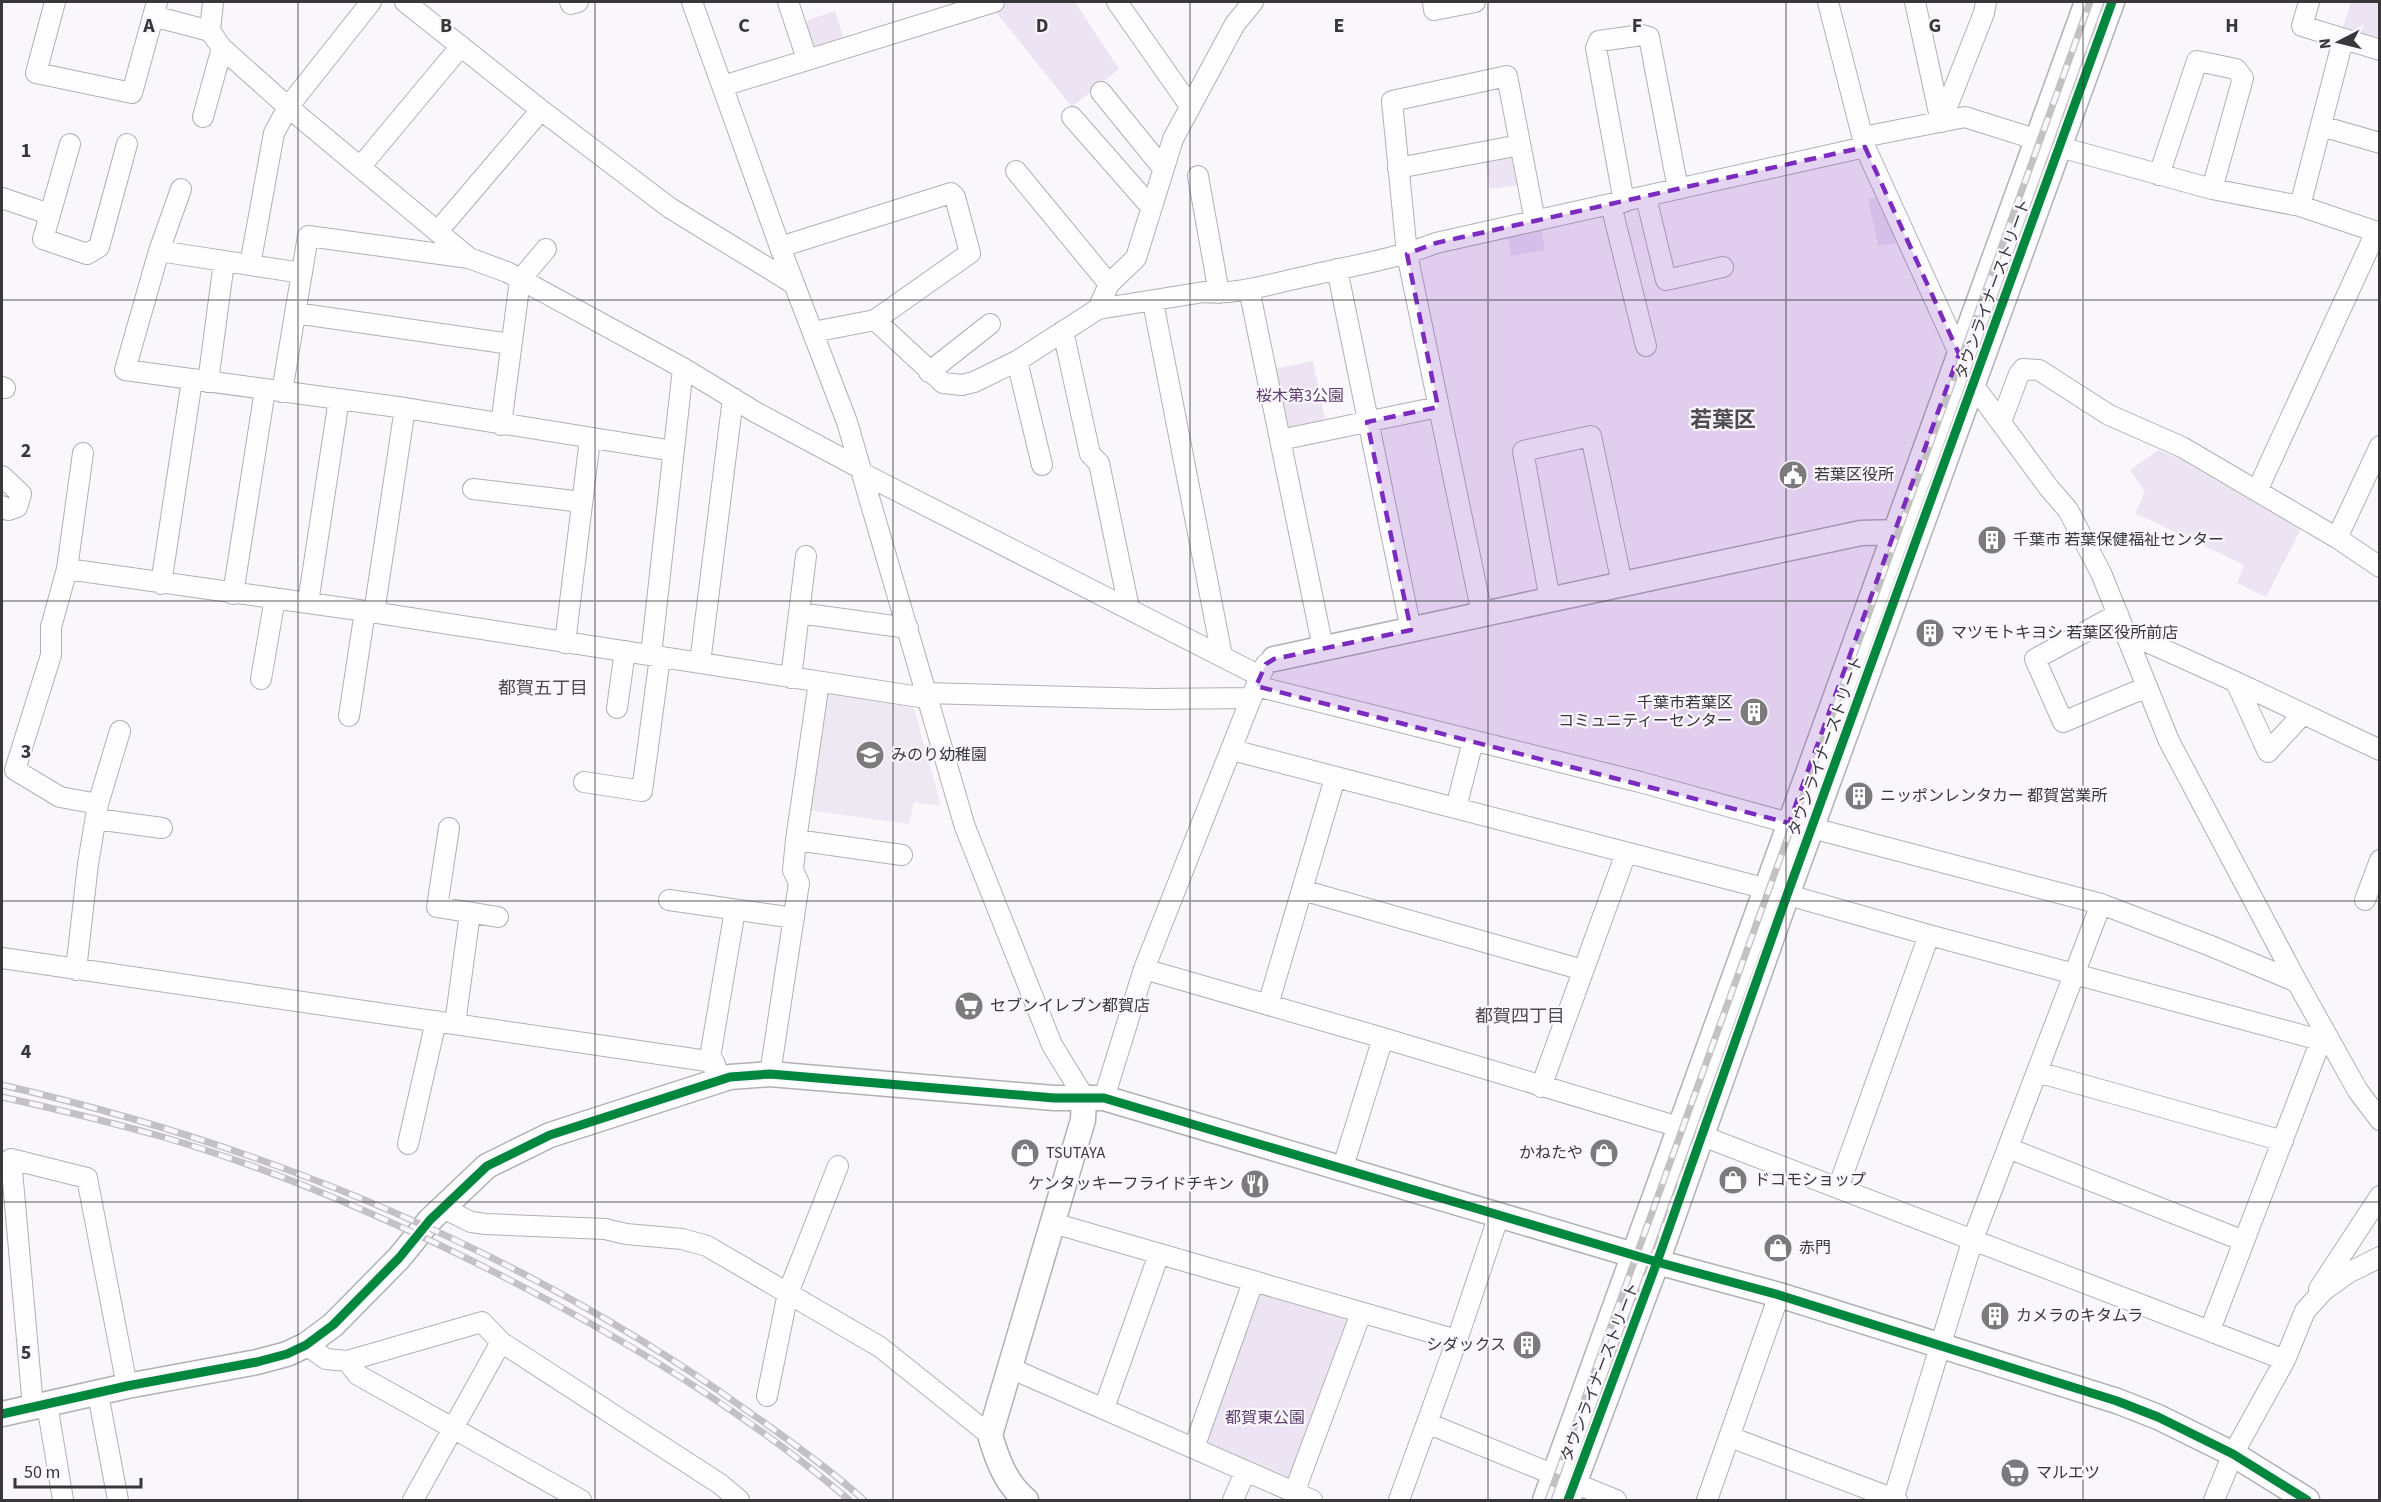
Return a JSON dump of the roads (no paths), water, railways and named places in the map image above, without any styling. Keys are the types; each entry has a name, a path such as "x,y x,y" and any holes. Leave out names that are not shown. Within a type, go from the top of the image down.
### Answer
{"street":[{"path":"55,2 36,73 132,93 155,9 210,31 222,48 288,107 469,258"},
{"path":"210,31 213,2"},
{"path":"250,265 274,133 288,107 371,2"},
{"path":"405,2 670,208 794,284"},
{"path":"570,2 571,4 578,2"},
{"path":"692,2 780,248 847,422 965,827 1052,1045 1094,1097"},
{"path":"788,2 807,59"},
{"path":"1116,2 1190,105"},
{"path":"1098,309 1109,284 1136,258 1162,167 1173,139 1235,24 1253,2"},
{"path":"1433,2 1434,10 1475,2"},
{"path":"1828,2 1864,142 1974,386 2049,488 2068,510 2101,573 2169,741 2297,982 2326,1042 2379,1119"},
{"path":"1915,2 1941,122"},
{"path":"1941,122 1984,13 1986,2"},
{"name":"タウンライナーストリート","path":"1566,1486 1634,1255 1679,1127 1777,892 1974,386 2048,144 2087,2"},
{"name":"タウンライナーストリート","path":"1801,826 1896,532 1959,354 2048,144 2112,2"},
{"path":"2309,2 2302,26 2379,50"},
{"path":"723,86 984,3"},
{"path":"1646,346 1617,203 1596,48 1599,41 1642,35 1649,37 1678,189"},
{"path":"2300,206 2343,40"},
{"path":"361,166 461,46"},
{"path":"202,117 222,48"},
{"path":"2159,174 2197,60 2236,69 2243,78 2212,189"},
{"path":"1482,614 1407,254 1392,101 1507,76 1535,221"},
{"path":"1101,92 1162,167"},
{"path":"438,231 541,110"},
{"path":"1072,117 1151,207"},
{"path":"875,320 943,383 962,385 974,382 1017,361 1098,309 1204,292 1219,293 1249,289 1407,254 1436,243 1646,197 1965,117 2048,144 2212,189 2300,206 2378,232 2257,491"},
{"path":"2321,126 2379,144"},
{"path":"70,144 43,239 87,254 99,247 127,144"},
{"path":"1398,168 1520,145"},
{"path":"1016,171 1109,284"},
{"path":"1198,176 1219,293"},
{"path":"181,189 159,251 124,370 405,408 674,451"},
{"path":"780,248 951,193 955,197 970,253 875,320 813,332"},
{"path":"1646,197 1666,280 1723,267"},
{"path":"2,198 49,214"},
{"path":"233,594 274,391 295,314 308,236 469,258 520,280 683,368 861,471 1222,656 1260,680 1473,741 1640,782 2101,904 2297,982"},
{"path":"501,425 520,280 546,249"},
{"path":"159,251 302,273"},
{"path":"161,584 224,262"},
{"path":"1337,269 1411,630"},
{"path":"1249,289 1323,648"},
{"path":"1153,302 1222,656"},
{"path":"295,314 511,345"},
{"path":"929,372 990,324"},
{"path":"1062,331 1089,454 1099,463 1129,608"},
{"path":"1017,361 1042,465"},
{"path":"591,788 642,791 683,368"},
{"path":"2001,422 2019,374 2023,369 2039,370 2109,415 2182,447 2337,538 2379,567"},
{"path":"700,663 733,398"},
{"path":"308,603 339,399"},
{"path":"1280,440 1438,407"},
{"path":"349,716 405,408"},
{"path":"1550,600 1523,451 1591,436 1622,584"},
{"path":"565,643 590,439"},
{"path":"2337,538 2379,446"},
{"path":"83,453 67,569 51,627 51,655 15,770 60,797 97,812 162,828"},
{"path":"2,476 21,494 17,507 8,510 2,506"},
{"path":"473,489 582,502"},
{"path":"67,569 369,612 791,678 926,695 1141,699 1260,680 1323,648 1862,533 1896,532"},
{"path":"791,678 806,556"},
{"path":"261,679 275,598"},
{"path":"799,613 908,628"},
{"path":"2118,614 2035,658 2063,722 2147,687"},
{"path":"2128,636 2145,641 2236,682 2379,750"},
{"path":"617,708 625,651"},
{"path":"1026,1500 1010,1483 997,1458 990,1435 1083,1119 1094,1097 1180,873 1260,680"},
{"path":"770,1074 799,883 793,870 819,682"},
{"path":"2236,682 2268,752 2302,715"},
{"path":"76,970 88,864 97,812 120,731"},
{"path":"1456,808 1473,741"},
{"path":"1232,750 1777,892 2326,1042"},
{"path":"1268,1005 1335,778"},
{"path":"449,828 437,907 498,917"},
{"path":"796,840 902,855"},
{"path":"1541,1087 1626,853"},
{"path":"2365,900 2379,860"},
{"path":"1302,890 1583,970"},
{"name":"タウンライナーストリート","path":"1545,1500 1566,1486 1658,1262 1702,1135 1777,892"},
{"path":"669,900 794,918"},
{"path":"1730,1437 1894,1500 1973,1239 2101,904"},
{"path":"715,1071 735,910"},
{"path":"408,1144 446,1023 470,913"},
{"path":"1838,1188 1929,935"},
{"path":"2,958 446,1023 715,1071 730,1077 770,1074 1054,1098 1094,1097 1658,1262 1779,1295 2117,1401 2158,1417 2234,1454 2307,1500"},
{"path":"1144,969 1679,1127 2285,1360"},
{"path":"1342,1170 1383,1038"},
{"path":"2210,1330 2283,1141 2326,1042"},
{"path":"2,1414 127,1386 257,1362 287,1354 306,1345 333,1325 399,1258 424,1226 487,1166 550,1135 715,1071"},
{"path":"2037,1072 2283,1141"},
{"path":"2008,1148 2244,1241"},
{"path":"63,1500 40,1405 11,1159 87,1178 127,1386"},
{"path":"767,1396 788,1293 838,1166"},
{"path":"2214,1500 2234,1454 2285,1360 2305,1311 2379,1196"},
{"path":"443,1208 471,1222 605,1229 626,1234 682,1239 707,1246 880,1347 990,1435"},
{"path":"1399,1500 1499,1215"},
{"path":"1053,1223 1457,1340"},
{"path":"1104,1408 1159,1254"},
{"path":"2305,1311 2324,1290 2348,1273 2379,1257"},
{"path":"1194,1448 1253,1281"},
{"path":"1707,1500 1779,1295"},
{"path":"1010,1368 1303,1497 1361,1313"},
{"path":"306,1345 326,1359 347,1361 482,1322 501,1342 720,1484 739,1500"},
{"path":"413,1500 501,1342"},
{"path":"347,1361 358,1376 581,1500"},
{"path":"98,1394 118,1500"},
{"path":"1427,1423 1566,1486 1616,1500"},
{"path":"1233,1500 1245,1472"}],"railway":[{"path":"1548,1500 2090,2"},
{"path":"1565,1500 2107,2"},
{"path":"2,1085 101,1110 200,1139 296,1173 392,1211 485,1254 576,1302 664,1355 749,1412 864,1500"},
{"path":"2,1097 123,1126 210,1152 303,1185 439,1245 570,1312 653,1360 774,1440 849,1500"}],"place":[{"name":"若葉区役所","path":"1793,475"},
{"name":"千葉市 若葉保健福祉センター","path":"1992,540"},
{"name":"マツモトキヨシ 若葉区役所前店","path":"1930,633"},
{"name":"千葉市若葉区 コミュニティーセンター","path":"1754,712"},
{"name":"みのり幼稚園","path":"870,755"},
{"name":"ニッポンレンタカー 都賀営業所","path":"1859,796"},
{"name":"セブンイレブン都賀店","path":"969,1006"},
{"name":"TSUTAYA","path":"1025,1153"},
{"name":"かねたや","path":"1604,1153"},
{"name":"ドコモショップ","path":"1733,1180"},
{"name":"ケンタッキーフライドチキン","path":"1255,1184"},
{"name":"赤門","path":"1778,1248"},
{"name":"カメラのキタムラ","path":"1995,1316"},
{"name":"シダックス","path":"1527,1345"},
{"name":"マルエツ","path":"2015,1473"}],"district":[{"name":"若葉区","path":"1723,420"},
{"name":"都賀五丁目","path":"543,688"},
{"name":"都賀四丁目","path":"1520,1016"}],"park label":[{"name":"桜木第3公園","path":"1300,396"},
{"name":"都賀東公園","path":"1265,1418"}]}
